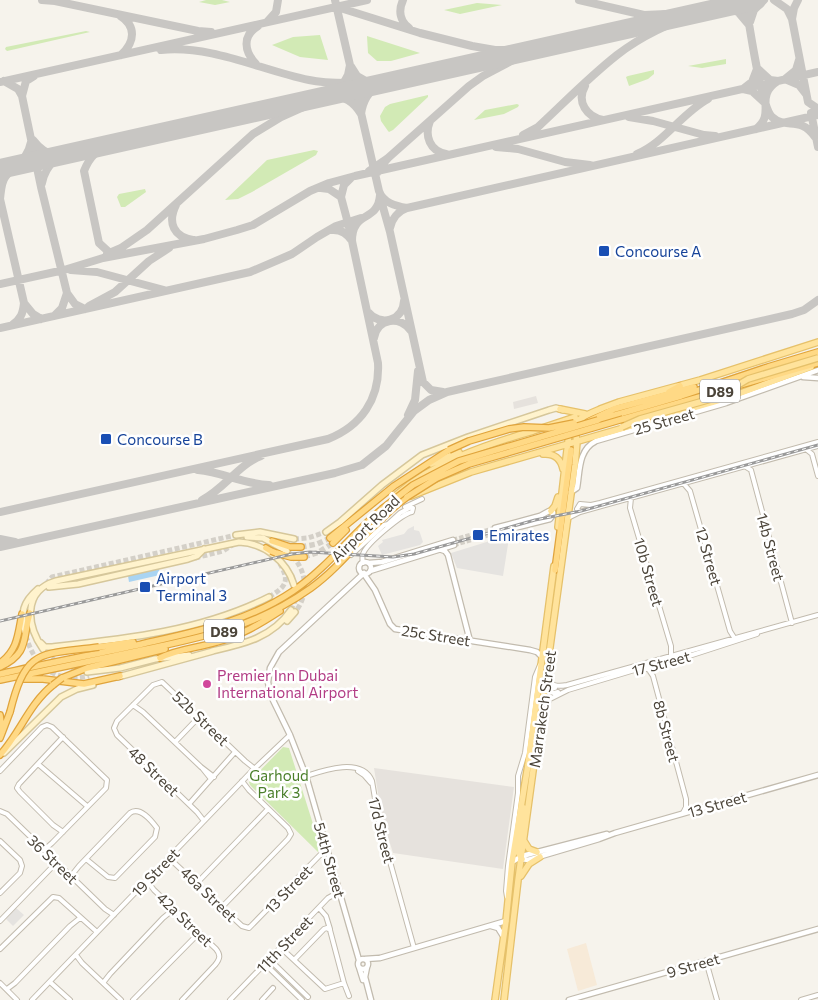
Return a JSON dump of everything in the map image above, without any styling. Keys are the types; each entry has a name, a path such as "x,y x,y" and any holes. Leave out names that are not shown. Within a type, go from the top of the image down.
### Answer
{"highway":[{"name":"Airport Road","path":"0,674 170,638 234,621 286,596 322,568 382,508 413,485 459,461 636,409 811,354 818,350"},
{"name":"Airport Road","path":"0,682 186,641 252,622 304,593 326,576 380,520 407,497 437,478 469,464 623,419 817,366"},
{"path":"589,421 605,412 625,406 715,381 730,379"},
{"path":"625,406 680,386"},
{"path":"332,540 378,498 410,475 449,450 462,444 509,429 524,427 549,428 598,420"},
{"path":"555,570 571,450"},
{"path":"269,540 286,546 301,547"},
{"path":"272,552 291,557 304,557"},
{"path":"160,658 171,653 222,641 244,632 278,613 304,593"},
{"path":"0,667 12,660 21,649 26,637 30,613"},
{"path":"0,663 15,648 22,614"},
{"path":"0,737 21,676 26,668 36,659 49,654 170,638"},
{"path":"0,756 32,706 53,684 62,678 81,670 148,654 186,641"},
{"path":"0,682 35,678 84,684 120,676"},
{"path":"0,715 2,724 0,737"}],"main road":[{"path":"326,532 397,473 422,455 468,437 549,410 560,409 585,414 818,342"},
{"path":"575,465 582,445 594,437 640,419 718,397 748,379 818,358"},
{"path":"630,426 727,398 817,366"},
{"path":"560,512 567,442 582,418 602,408"},
{"path":"560,409 570,413 574,429"},
{"path":"407,497 457,476 528,456 567,442 585,414"},
{"path":"622,427 669,420"},
{"path":"382,508 422,475 454,458 481,448 559,424 594,437"},
{"path":"530,432 574,429"},
{"name":"Marrakech Street","path":"496,1000 506,921 518,880 541,718 575,465 574,429"},
{"path":"499,464 567,442"},
{"path":"410,475 471,448 481,448"},
{"path":"528,456 547,454 557,458 562,467 558,507 560,512"},
{"path":"551,511 557,503 561,483"},
{"name":"Marrakech Street","path":"504,1000 512,900 512,863 543,660 555,570 554,562 560,512"},
{"path":"236,535 251,535 263,532 294,539"},
{"path":"251,535 269,540 287,551"},
{"path":"269,540 272,552"},
{"path":"43,649 32,627 30,613 31,606 38,593 52,583 239,542 250,543 272,552 287,569 294,585"},
{"path":"25,633 22,614 25,605 33,594 41,588"},
{"path":"37,639 48,648 139,637 222,617 269,597"},
{"path":"0,756 61,698 76,689 252,641 271,632 293,611"},
{"path":"88,674 160,658 213,651"},
{"path":"521,858 518,852 526,795 524,787"},
{"path":"518,880 538,854 529,849 524,841"},
{"path":"506,982 510,1000"}],"street":[{"name":"25 Street","path":"571,492 577,488 582,456 592,443 726,403 794,378 817,366"},
{"path":"794,378 818,378"},
{"path":"580,512 577,509 580,504 601,505 631,498 806,450 818,445"},
{"path":"812,454 818,445"},
{"path":"567,520 580,512 601,505 818,445"},
{"path":"806,450 812,454 818,476"},
{"path":"746,466 751,470 754,464"},
{"name":"14b Street","path":"751,470 792,623"},
{"name":"12 Street","path":"684,484 691,494 730,631 736,639"},
{"name":"10b Street","path":"631,498 630,508 671,646 671,655"},
{"path":"346,557 356,551 402,509 422,499"},
{"path":"367,573 371,567 366,563 363,554 399,518 412,512 413,508 405,510 388,524 384,525"},
{"path":"497,530 550,518 553,515 551,511"},
{"path":"366,563 382,562 453,542 439,549 367,573"},
{"path":"439,549 445,551 448,555 470,641"},
{"name":"54th Street","path":"353,583 360,567 366,563"},
{"name":"25c Street","path":"360,567 360,571 367,573 390,624 395,629 530,650 539,653 543,660"},
{"name":"54th Street","path":"362,959 353,939 306,776 291,737 270,694 268,682 271,665 279,652 353,583 367,573"},
{"path":"353,583 362,580 371,582"},
{"name":"17 Street","path":"736,639 678,653 560,688 553,687 551,690 554,693 568,690 818,615"},
{"path":"460,639 468,629"},
{"path":"718,642 726,637 730,631"},
{"path":"530,650 538,648 546,637"},
{"name":"10b Street","path":"671,646 678,653"},
{"path":"664,662 671,655"},
{"path":"512,900 506,893 506,886 518,793 518,776 525,753 535,677 543,660"},
{"name":"8b Street","path":"642,668 649,670 653,676 686,799 690,806 696,810"},
{"path":"546,678 550,684 555,686 567,685"},
{"name":"52b Street","path":"114,728 117,721 153,685 162,682 254,770"},
{"name":"17 Street","path":"541,718 550,699 568,690"},
{"path":"135,704 212,778"},
{"path":"175,742 199,717"},
{"path":"0,771 42,727 50,725 105,778 107,782 106,788 45,851"},
{"name":"48 Street","path":"114,728 117,735 205,820"},
{"path":"62,833 17,788 63,737"},
{"name":"19 Street","path":"32,1000 241,783 279,745 291,737"},
{"path":"188,803 236,753"},
{"path":"39,763 86,808"},
{"name":"17d Street","path":"306,776 331,768 351,768 361,770 371,778 379,822 414,948"},
{"name":"13 Street","path":"512,863 521,858 528,860 538,854 818,775"},
{"path":"222,907 288,839 291,832 241,783"},
{"name":"8b Street","path":"683,813 686,807 686,799"},
{"path":"197,883 268,809"},
{"path":"70,875 87,857 132,812 137,810 156,826 155,838 118,876 108,877 87,857"},
{"name":"36 Street","path":"0,811 7,814 113,916"},
{"path":"0,893 20,872 22,866 20,860 1,842"},
{"name":"13 Street","path":"249,928 318,858 328,852"},
{"name":"46a Street","path":"170,857 242,926 249,928"},
{"path":"0,920 57,862"},
{"name":"42a Street","path":"146,882 216,949 220,958 182,1000"},
{"name":"11th Street","path":"230,1000 328,898 339,890"},
{"path":"0,948 48,900 55,896 61,899 96,934"},
{"path":"102,982 173,908"},
{"path":"318,909 326,922 349,996"},
{"path":"8,990 79,917"},
{"path":"369,1000 358,963 362,959 380,958 506,921"},
{"path":"490,926 498,928 504,938"},
{"path":"294,960 328,928"},
{"name":"9 Street","path":"569,1000 818,929"},
{"path":"133,1000 198,932"},
{"path":"281,948 323,988 344,983"},
{"path":"75,956 121,1000"},
{"path":"359,967 362,969 367,967 380,958"},
{"path":"270,959 306,999"},
{"path":"362,959 367,961 365,977 369,1000"},
{"path":"706,961 717,1000"},
{"path":"264,964 276,976 306,999"},
{"path":"276,976 281,971"},
{"path":"51,981 70,1000"},
{"path":"0,983 17,1000"},
{"path":"265,999 273,988"},
{"path":"801,1000 818,995"}],"shaded area":[{"path":"536,396 538,403 514,409 513,402"},
{"path":"414,526 414,530 419,531 423,542 420,545 382,555 378,546 383,542 382,540 404,534"},
{"path":"506,536 509,538 503,576 457,568 451,553"},
{"path":"374,768 514,787 503,869 393,853 382,818"},
{"path":"15,907 24,915 13,926 5,918"},
{"path":"586,943 597,985 578,991 567,949"}],"green space":[{"path":"206,0 230,2 215,5 199,2"},
{"path":"477,3 502,5 460,14 444,10"},
{"path":"86,31 90,32 7,51 5,49 6,47"},
{"path":"320,35 328,60 300,57 272,45 293,37"},
{"path":"367,36 420,53 391,61 377,61 368,53"},
{"path":"726,59 726,64 702,68 688,66"},
{"path":"654,70 654,74 648,79 629,86 626,77"},
{"path":"428,95 393,130 388,131 380,116 385,107 390,104"},
{"path":"519,105 518,107 504,114 474,120 485,110"},
{"path":"314,150 318,151 316,155 252,192 238,199 225,200 267,160"},
{"path":"145,189 146,192 125,207 121,207 117,197 119,194"},
{"name":"Garhoud Park 3","path":"283,747 289,748 320,846 318,852 249,782"}],"water":[{"path":"159,569 160,575 129,582 128,576"}],"taxiway":[{"path":"42,0 211,32"},
{"path":"267,22 276,12 278,0"},
{"path":"335,0 379,191 390,203 407,208 818,115"},
{"path":"0,82 367,0"},
{"path":"403,0 401,16 409,28"},
{"path":"579,0 644,15 689,13"},
{"path":"733,0 722,7 738,12 749,25"},
{"path":"745,0 759,80 763,96 772,117 783,123 804,126 815,137"},
{"path":"750,22 754,10 764,0"},
{"path":"774,0 787,9 792,19"},
{"path":"798,0 792,19 808,102 818,109"},
{"path":"337,7 420,33 472,46 495,50 516,50 549,46"},
{"path":"523,135 538,127 596,72 627,47 660,29 706,11"},
{"path":"119,15 129,24 132,34 129,45 121,55"},
{"path":"256,64 249,54 246,44 249,34 258,26"},
{"path":"161,50 199,51 236,59 309,80 348,83"},
{"path":"388,158 469,86 483,76 532,50"},
{"path":"799,60 796,70 785,79 799,85 806,94"},
{"path":"107,254 121,248 147,230 253,134 281,117 330,95 341,88 348,75 350,65 357,76 371,84"},
{"path":"757,69 752,82 743,89 752,91 764,102"},
{"path":"756,129 765,117 767,93 778,81 770,80 758,69"},
{"path":"0,284 64,270 103,258 204,239 237,230 253,225 310,191 329,183 355,176 818,72"},
{"path":"34,76 26,81 22,96 41,187 67,293 62,308 55,315"},
{"path":"4,81 18,89 22,96"},
{"path":"367,84 393,81"},
{"path":"330,95 348,100 361,114 367,97 379,84"},
{"path":"585,86 582,98 585,108 592,116 603,120"},
{"path":"637,154 656,143 690,112 708,99"},
{"path":"811,113 818,147"},
{"path":"629,117 715,136"},
{"path":"430,121 428,127 430,142 436,150 446,154"},
{"path":"33,140 38,146 57,157 47,169 42,183"},
{"path":"12,325 21,316 24,303 0,199 4,178 24,157 31,142"},
{"path":"111,145 101,149 94,155 84,171 99,243 111,254"},
{"path":"496,147 518,149 565,162 590,165"},
{"path":"369,171 388,158 378,172"},
{"path":"341,197 344,185 351,178"},
{"path":"321,188 329,189 341,197 349,227"},
{"path":"0,512 328,439 350,427 366,410 376,388 378,376 378,363 352,241 353,231 360,220 375,210 380,195"},
{"path":"381,200 390,232 423,382 431,390 443,392"},
{"path":"176,205 172,218 174,228 181,236 193,240"},
{"path":"390,228 396,216 407,208"},
{"path":"0,328 250,272 292,254 336,226 361,218"},
{"path":"331,230 343,232 352,241"},
{"path":"89,306 115,292 149,261 169,248"},
{"path":"71,270 97,272 164,290"},
{"path":"67,293 75,304 85,309"},
{"path":"0,547 335,473 362,465 386,446 414,411 429,400 447,392 792,314 804,310 818,300"},
{"path":"368,312 373,317 390,320 400,313 404,301"},
{"path":"24,303 33,314 41,319"},
{"path":"374,338 380,326 390,321 401,323 411,331"},
{"path":"408,415 415,400 418,371"},
{"path":"202,500 217,490 245,465 261,456"},
{"path":"198,470 251,483 269,485"},
{"path":"0,539 15,542"}],"runway":[{"path":"0,169 756,0"}],"tunnel":[{"path":"453,540 495,528"},
{"path":"294,539 308,538 326,532"},
{"path":"454,545 499,532"},
{"path":"46,584 52,577 236,535"},
{"path":"195,558 223,551 247,537"},
{"path":"301,547 317,544 330,538"},
{"path":"304,557 319,552 333,543"},
{"path":"287,551 299,564 304,580 303,597 295,612"},
{"path":"269,597 280,590 285,582 285,574 279,562"},
{"path":"291,610 295,601 294,587"},
{"path":"26,636 35,656 48,670 66,677 89,676"},
{"path":"46,653 59,664 80,671"}],"railway":[{"path":"0,621 292,554 310,552 393,557 414,554 535,520 581,511 818,445"}],"place":[{"name":"Concourse A","path":"604,251"},
{"name":"Concourse B","path":"106,439"},
{"name":"Emirates","path":"478,535"},
{"name":"Airport Terminal 3","path":"145,587"},
{"name":"Premier Inn Dubai International Airport","path":"207,684"}]}
